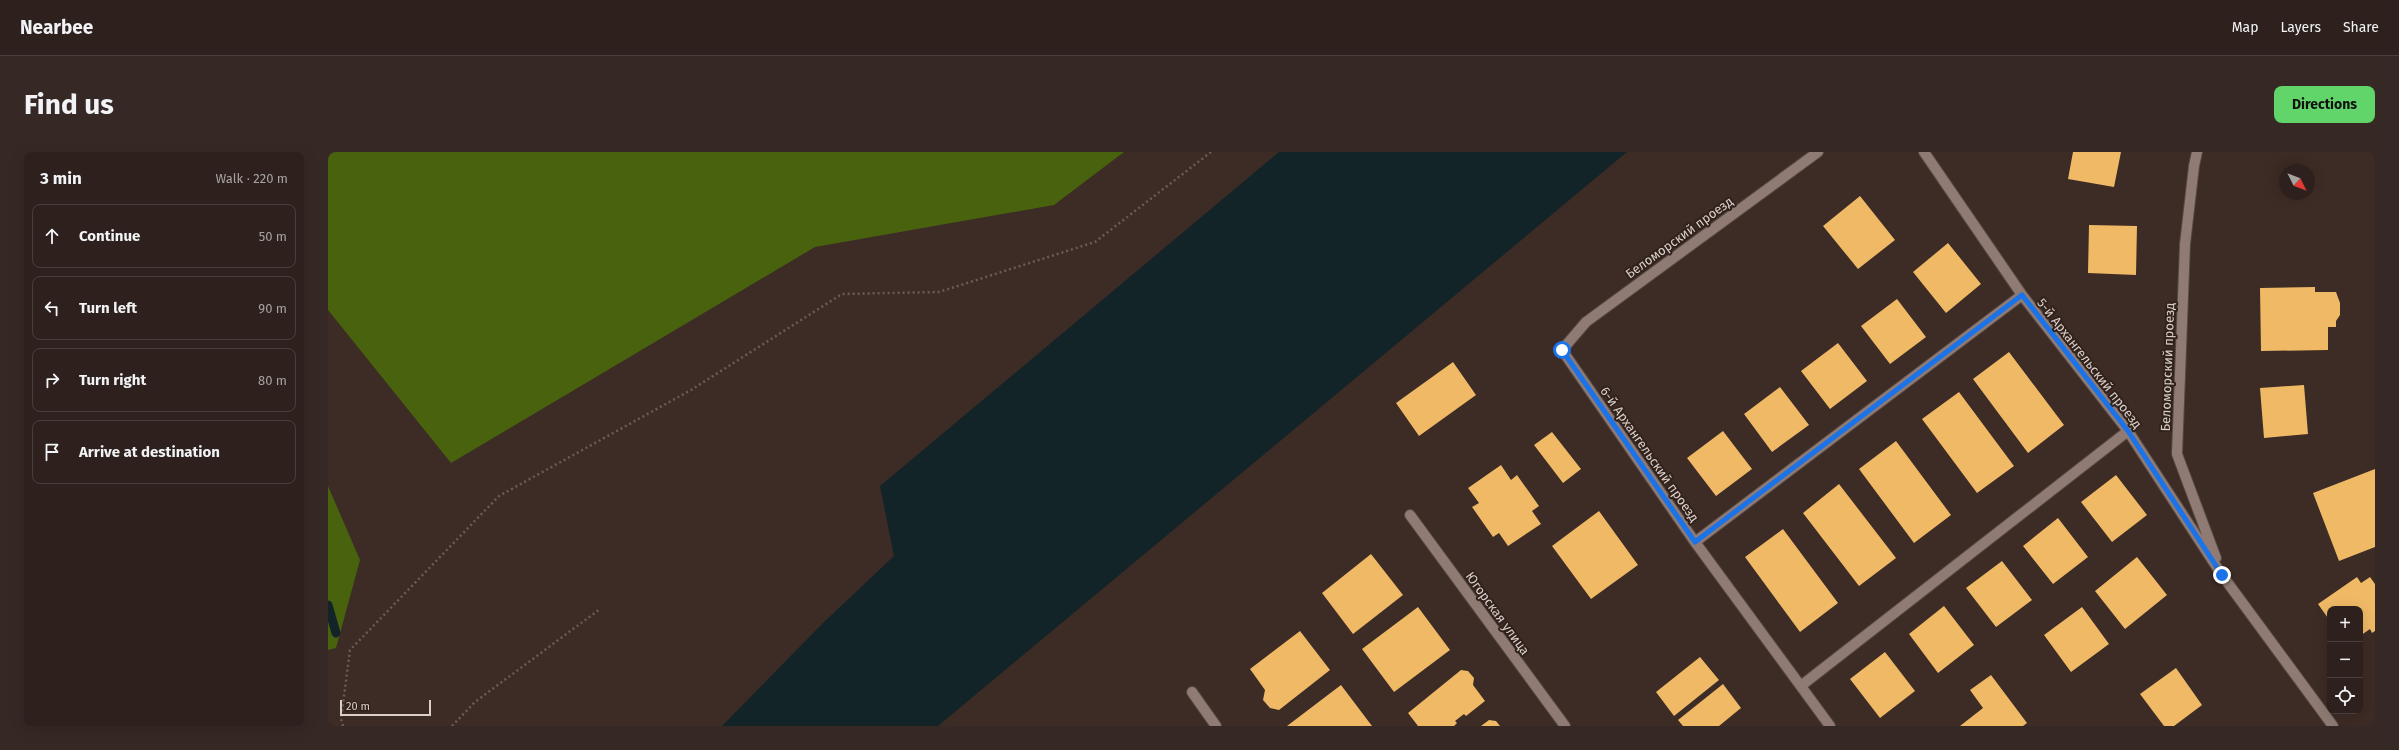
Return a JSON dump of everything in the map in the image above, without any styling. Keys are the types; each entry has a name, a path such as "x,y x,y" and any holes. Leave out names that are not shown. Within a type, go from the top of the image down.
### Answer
{"street":[{"name":"Беломорский проезд","path":"1562,350 1586,322 1818,152"},
{"name":"5-й Архангельский проезд","path":"1924,152 2022,295 2128,431 2222,575 2333,726"},
{"name":"Беломорский проезд","path":"2197,152 2185,244 2177,454 2222,575"},
{"path":"1695,542 2022,295"},
{"name":"6-й Архангельский проезд","path":"1562,350 1695,542 1802,685 1830,726"},
{"path":"1802,685 2128,431"},
{"name":"Югорская улица","path":"1410,515 1565,726"},
{"path":"1192,692 1216,726"}],"path":[{"path":"343,726 341,720 350,650 499,496 691,390 842,294 939,292 1095,242 1211,152"},
{"path":"452,726 475,702 600,609"}],"green space":[{"path":"328,152 1124,152 1054,205 815,247 451,463 328,310"},
{"path":"328,486 360,560 336,648 328,650"}],"shaded area":[{"path":"1279,152 1627,152 938,726 722,726 823,623 894,556 880,486"}],"building":[{"path":"2073,152 2121,152 2114,187 2068,179"},
{"path":"1860,196 1895,240 1858,269 1823,226"},
{"path":"2089,225 2137,226 2136,275 2088,273"},
{"path":"1948,243 1981,284 1946,313 1913,272"},
{"path":"2315,287 2315,292 2336,292 2340,303 2340,315 2336,321 2336,327 2328,327 2328,350 2261,351 2260,288"},
{"path":"1897,299 1926,337 1890,364 1861,326"},
{"path":"1838,343 1867,381 1830,409 1801,371"},
{"path":"2009,352 2064,425 2028,453 1973,379"},
{"path":"1453,362 1476,395 1419,436 1396,403"},
{"path":"2304,385 2308,434 2264,438 2260,388"},
{"path":"1780,387 1809,425 1772,452 1744,414"},
{"path":"1959,392 2014,466 1977,493 1922,419"},
{"path":"1723,431 1752,469 1716,496 1687,458"},
{"path":"1552,432 1581,469 1563,483 1534,445"},
{"path":"1896,441 1951,515 1914,543 1859,469"},
{"path":"1501,465 1511,480 1517,475 1539,506 1532,511 1541,524 1508,546 1499,533 1493,537 1472,507 1479,503 1468,488"},
{"path":"2375,469 2375,547 2339,561 2313,493"},
{"path":"2116,475 2147,515 2112,542 2081,502"},
{"path":"1839,484 1896,558 1859,586 1803,513"},
{"path":"1599,511 1638,565 1591,599 1552,546"},
{"path":"2058,518 2088,557 2053,584 2023,546"},
{"path":"1783,529 1838,603 1800,632 1745,557"},
{"path":"1371,554 1403,595 1353,634 1322,593"},
{"path":"2137,557 2167,595 2125,629 2095,591"},
{"path":"2002,561 2032,600 1996,627 1966,588"},
{"path":"2357,577 2361,583 2370,577 2375,584 2375,631 2372,633 2370,629 2363,634 2363,606 2327,606 2327,617 2318,604"},
{"path":"1944,606 1974,645 1938,673 1909,634"},
{"path":"1418,607 1450,650 1394,692 1362,649"},
{"path":"2082,607 2109,644 2071,672 2044,635"},
{"path":"1300,631 1330,670 1279,710 1270,708 1263,700 1265,690 1250,669"},
{"path":"1885,652 1915,691 1880,718 1850,679"},
{"path":"1700,657 1719,680 1674,716 1656,692"},
{"path":"2176,668 2202,705 2174,726 2164,726 2140,694"},
{"path":"1461,670 1468,671 1474,678 1473,685 1485,701 1466,716 1464,714 1455,721 1457,723 1454,726 1418,726 1408,713"},
{"path":"1991,675 2027,723 2023,726 1960,726 1983,708 1970,690"},
{"path":"1723,684 1741,708 1719,726 1683,726 1678,720"},
{"path":"1341,685 1372,726 1287,726"},
{"path":"1489,720 1496,721 1500,726 1481,726"}],"waterway":[{"path":"328,605 336,633"}],"route":[{"path":"1562,350 1695,542 2022,295 2128,431 2222,575"}]}
